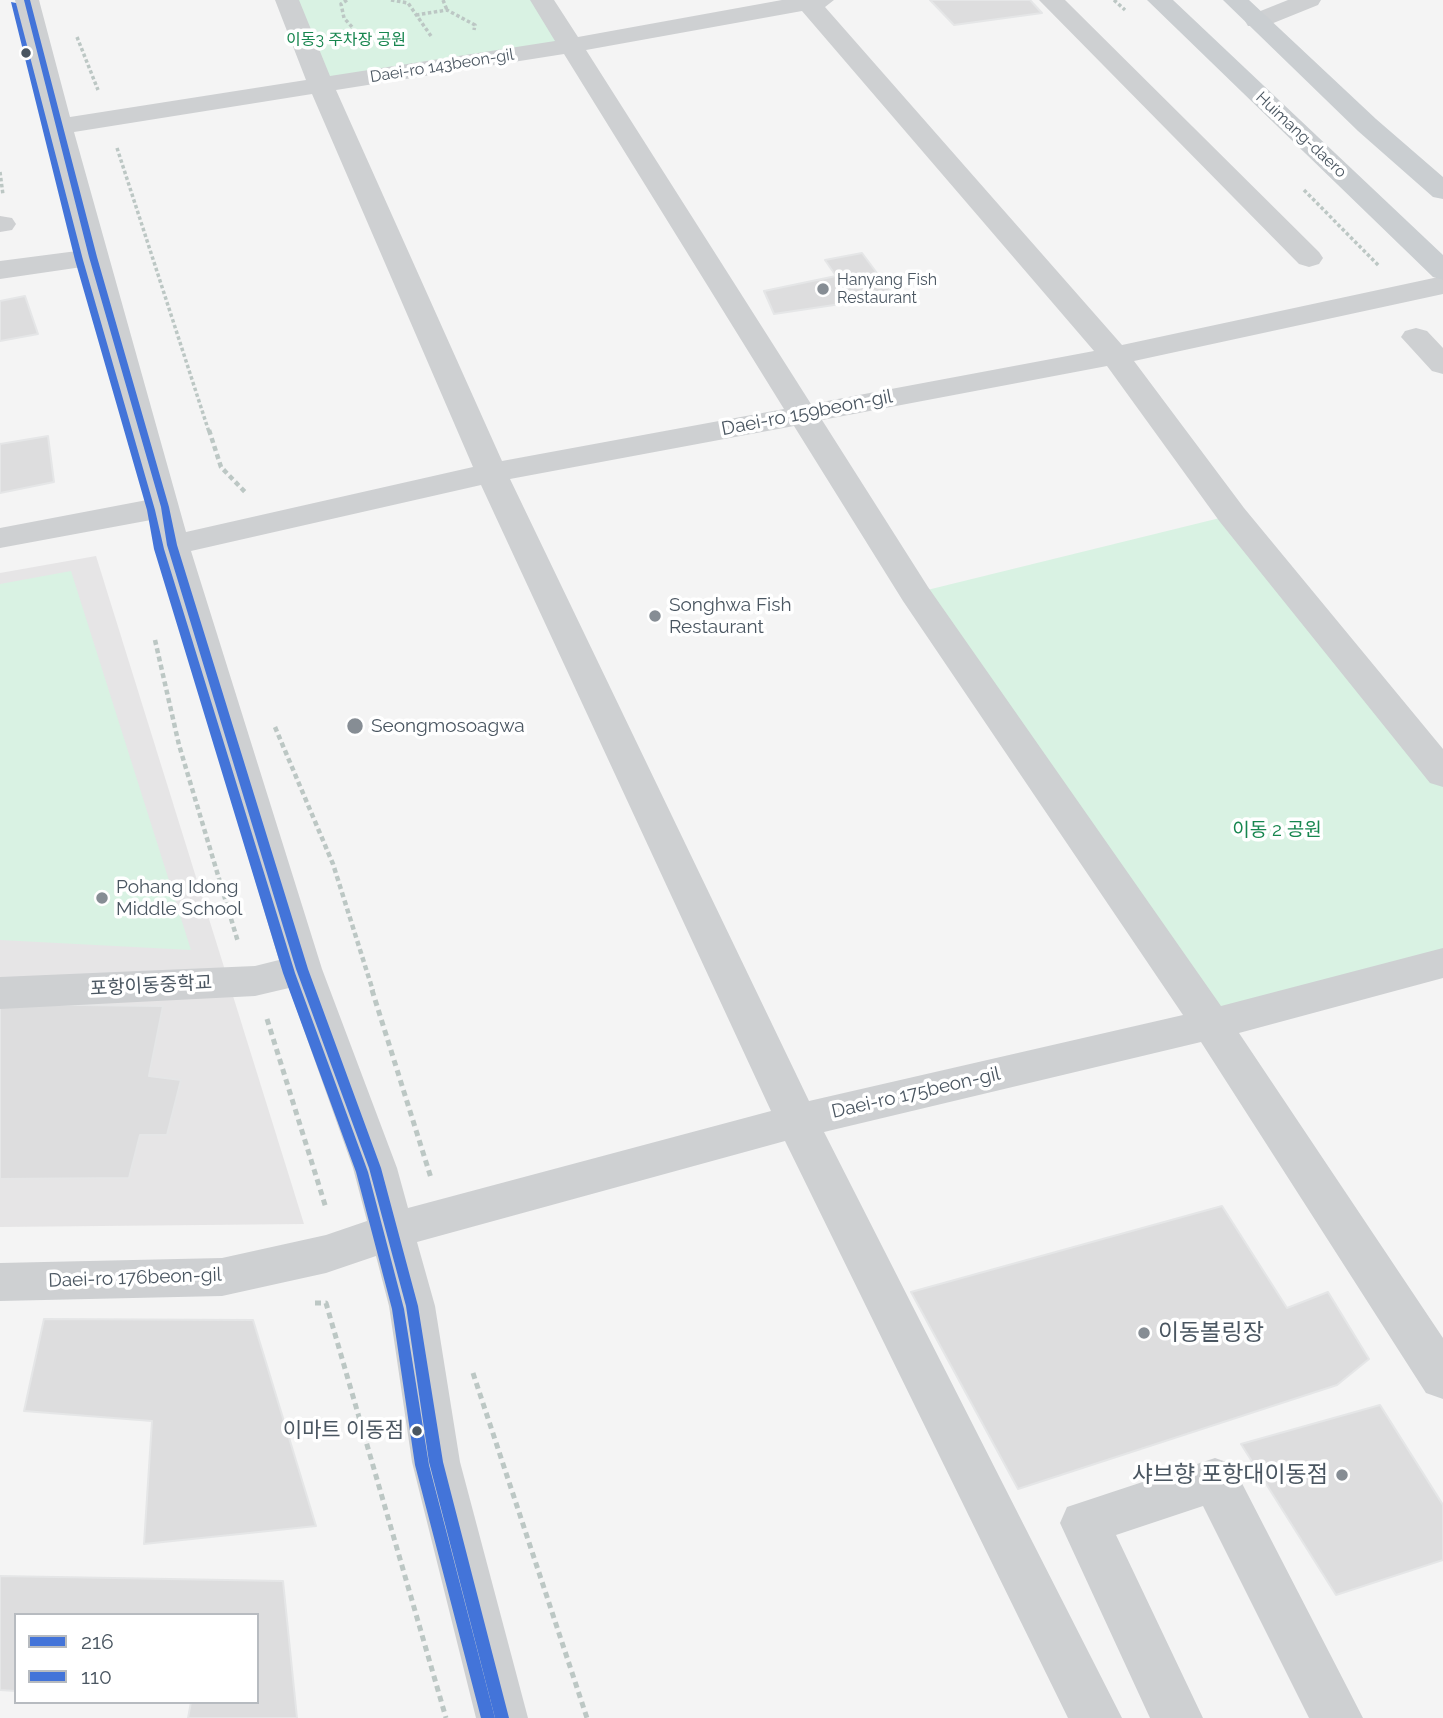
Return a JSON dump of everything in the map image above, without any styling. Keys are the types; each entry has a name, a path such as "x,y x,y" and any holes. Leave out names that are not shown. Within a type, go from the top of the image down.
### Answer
{"main road":[{"name":"Huimang-daero","path":"1158,0 1443,271"},
{"path":"1235,0 1395,150 1443,191"},
{"path":"1327,160 1395,150"}],"street":[{"path":"287,0 321,85 491,473 797,1121 1096,1718"},
{"path":"542,0 568,46 804,413 915,593 1211,1024 1443,1378"},
{"path":"1051,0 1309,258"},
{"path":"1256,21 1308,0"},
{"path":"812,1 1115,356 1232,515 1443,774"},
{"name":"Daei-ro 143beon-gil","path":"60,126 568,46 812,1"},
{"path":"0,7 28,2 93,257 165,507 172,545 302,969 375,1168 412,1306 436,1462 502,1718"},
{"path":"0,270 93,257"},
{"name":"Daei-ro 159beon-gil","path":"172,545 491,473 1115,356 1443,285"},
{"path":"1416,337 1443,365"},
{"path":"0,538 165,507"},
{"name":"Daei-ro 175beon-gil","path":"392,1235 443,1215 797,1121 1211,1024 1443,962"},
{"name":"포항이동중학교","path":"0,993 255,981 302,969"},
{"name":"Daei-ro 176beon-gil","path":"0,1282 222,1277 326,1254 392,1235"},
{"path":"1177,1718 1085,1523 1214,1480 1337,1718"}],"path":[{"path":"347,0 341,4 344,18 353,28 350,40"},
{"path":"391,0 408,3 438,44"},
{"path":"443,0 447,10"},
{"path":"416,15 447,10 475,25 472,34"},
{"path":"76,35 108,118 221,467"},
{"path":"152,626 179,746 242,956 255,981 326,1208"},
{"path":"269,714 333,864 435,1188"},
{"path":"326,1303 408,1576 446,1718"},
{"path":"470,1366 587,1718"}],"shaded area":[{"name":"Pohang Idong Middle School","path":"96,556 304,1224 0,1227 0,573"}],"green space":[{"name":"이동3 주차장 공원","path":"287,0 542,0 568,46 321,85"},
{"name":"이동 2 공원","path":"1232,515 1443,774 1443,963 1211,1024 915,593"},
{"path":"71,571 191,950 0,940 0,584"}],"building":[{"path":"930,0 1030,0 1042,13 954,25"},
{"path":"862,253 894,296 774,314 764,291 836,276 825,260"},
{"path":"25,296 38,334 0,341 0,301"},
{"path":"48,436 54,482 0,493 0,444"},
{"path":"0,1004 163,1006 149,1076 181,1080 167,1135 140,1135 129,1178 0,1179"},
{"name":"이동볼링장","path":"1222,1206 1287,1308 1328,1292 1369,1359 1337,1385 1018,1489 911,1292"},
{"path":"44,1319 253,1320 316,1526 144,1544 152,1421 24,1411"},
{"name":"샤브향 포항대이동점","path":"1380,1405 1443,1505 1443,1560 1336,1595 1241,1444"},
{"path":"0,1576 283,1581 297,1718 188,1718 191,1704 259,1704 259,1613 14,1613 14,1691 0,1690"}],"transit line":[{"name":"216","path":"27,0 93,257 165,507 172,545 302,969 375,1168 412,1306 436,1462 502,1718"},
{"name":"110","path":"13,3 79,260 151,510 159,549 289,973 362,1172 398,1309 422,1465 488,1718"}],"place":[{"name":"Hanyang Fish Restaurant","path":"823,289"},
{"name":"Songhwa Fish Restaurant","path":"655,616"},
{"name":"Seongmosoagwa","path":"355,726"},
{"name":"Pohang Idong Middle School","path":"102,898"},
{"name":"이동볼링장","path":"1144,1333"},
{"name":"이마트 이동점","path":"417,1431"},
{"name":"샤브향 포항대이동점","path":"1342,1475"}]}
